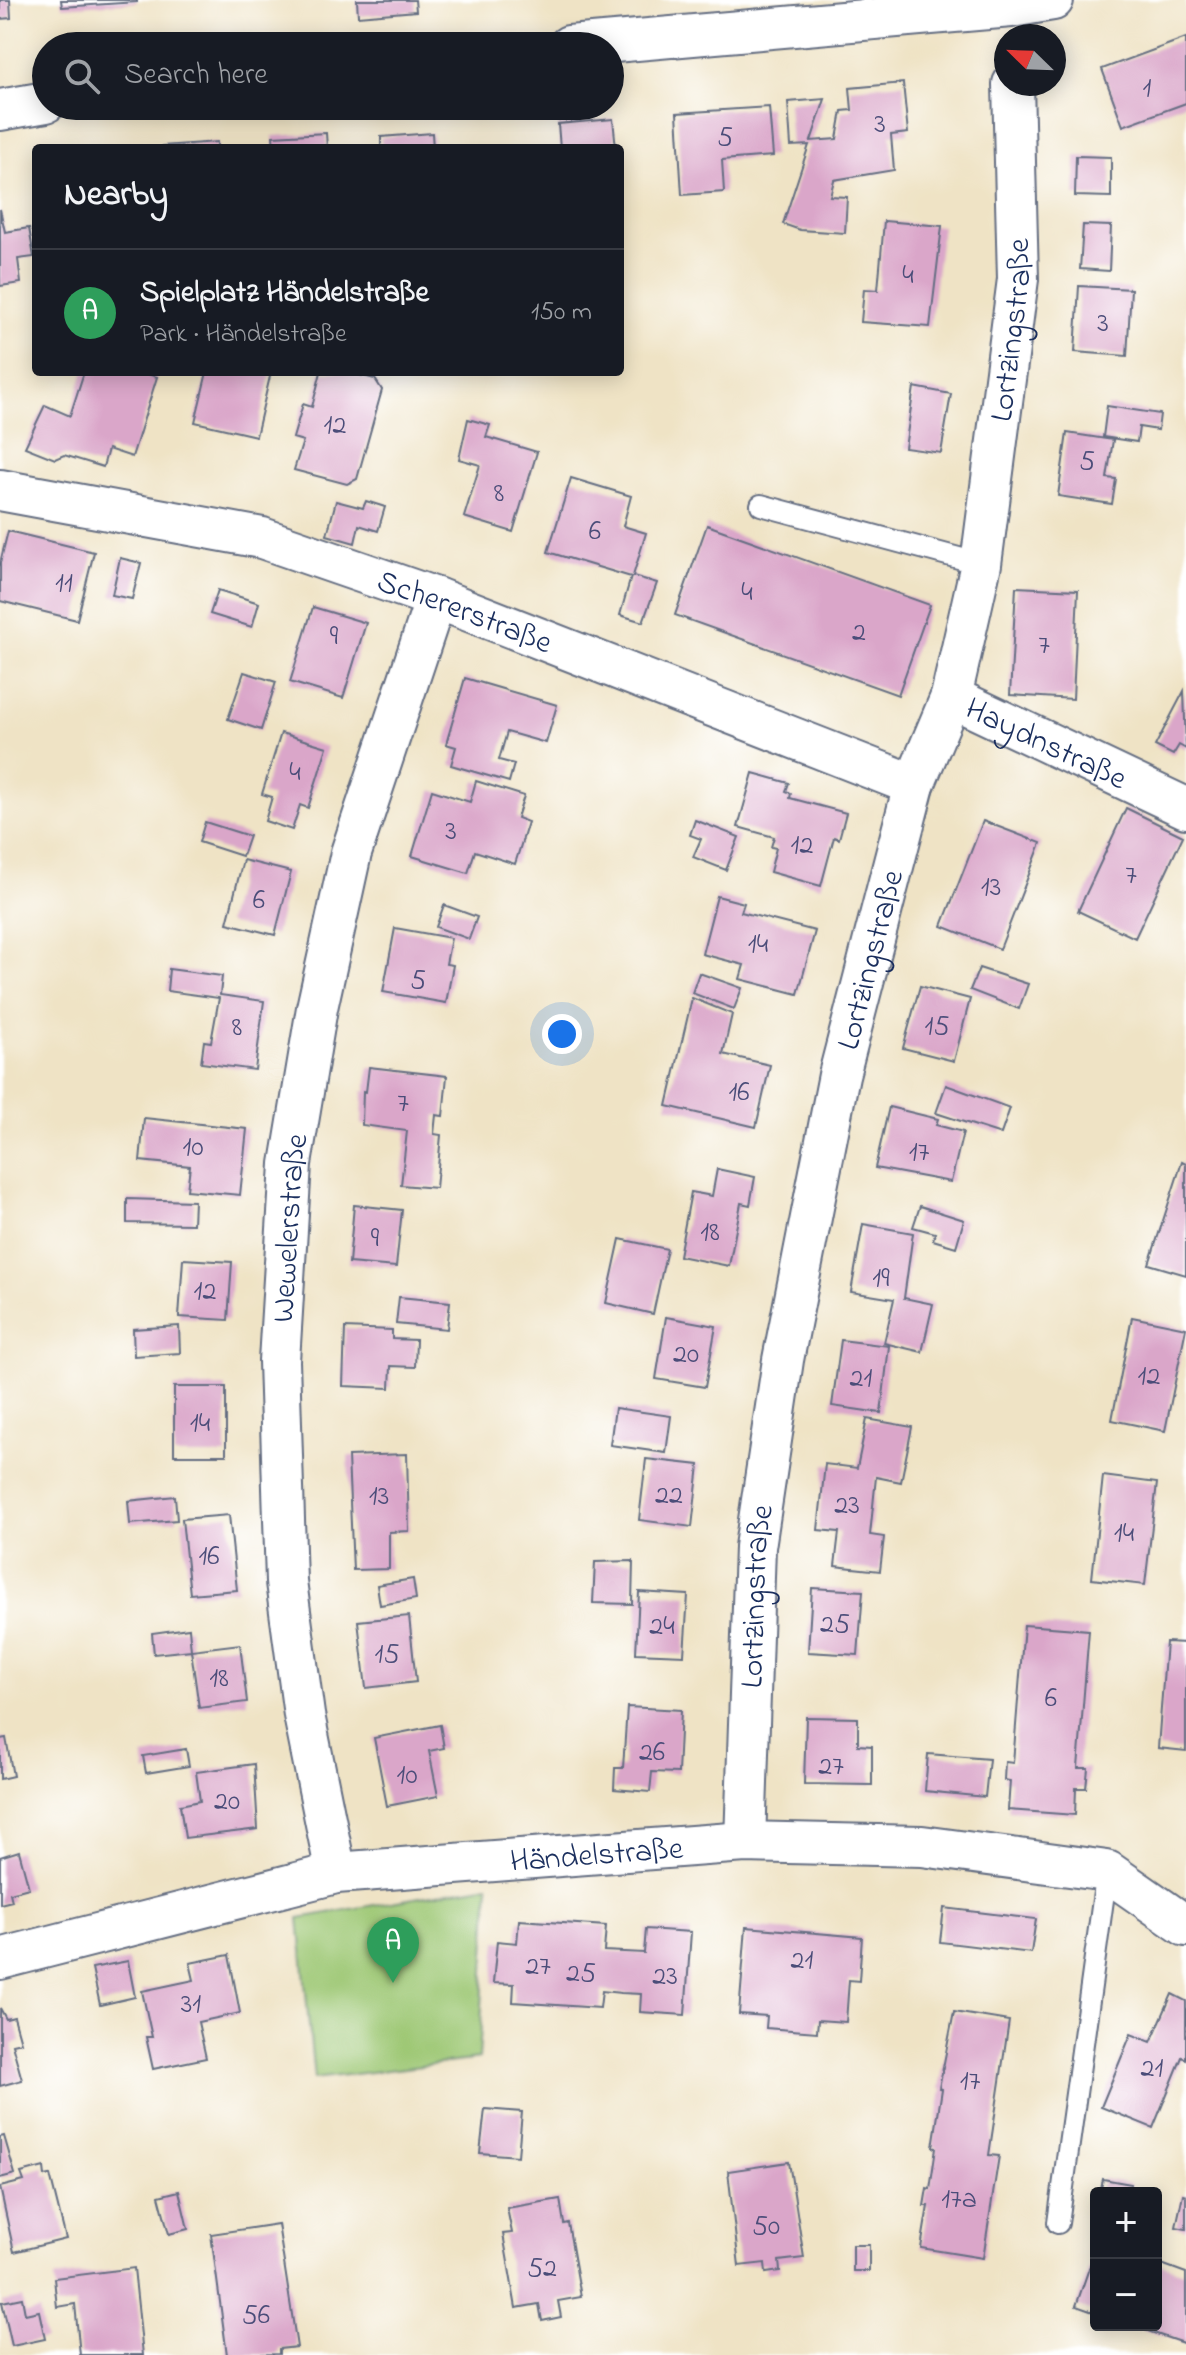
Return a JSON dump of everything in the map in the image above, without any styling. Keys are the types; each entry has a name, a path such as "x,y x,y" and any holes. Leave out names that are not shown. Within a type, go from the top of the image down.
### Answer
{"street":[{"path":"624,43 1011,22 1053,0"},
{"name":"Lortzingstraße","path":"745,1842 755,1547 783,1360 839,1075 914,785 951,697 981,564 1018,279 1013,96"},
{"path":"0,110 32,104"},
{"name":"Schererstraße","path":"0,490 262,538 436,598 914,785"},
{"name":"Wewelerstraße","path":"336,1873 304,1715 286,1582 279,1361 291,1164 317,1008 351,853 436,598"},
{"name":"Haydnstraße","path":"951,697 1186,808"},
{"name":"Händelstraße","path":"0,1959 336,1873 745,1842 922,1846 1107,1871 1186,1926"}],"lane":[{"path":"761,505 981,564"},
{"path":"1058,2223 1107,1871"}],"green space":[{"path":"489,1885 479,2059 314,2079 299,1918"}],"building":[{"path":"0,0 10,0 11,18 0,19"},
{"path":"61,0 137,0 137,2 62,7"},
{"path":"357,0 415,0 416,11 358,16"},
{"path":"1186,38 1186,103 1123,126 1102,69"},
{"path":"903,83 908,133 891,135 894,170 834,180 830,196 847,197 845,233 800,230 783,224 809,145 791,146 788,102 825,99 811,141 837,139 842,111 852,110 850,88"},
{"path":"769,107 773,156 722,160 724,192 682,195 677,113"},
{"path":"613,120 616,144 560,144 558,124"},
{"path":"326,133 327,144 274,144 273,136"},
{"path":"432,133 433,144 381,144 381,137"},
{"path":"1076,156 1111,157 1111,197 1075,196"},
{"path":"0,209 5,232 29,228 32,257 18,259 21,283 0,286"},
{"path":"884,221 942,226 930,327 861,322 864,289 878,290"},
{"path":"1083,225 1111,226 1109,271 1080,269"},
{"path":"1079,286 1131,289 1127,356 1075,352"},
{"path":"83,376 157,377 132,457 108,449 103,467 64,455 55,459 25,447 45,405 70,416"},
{"path":"206,376 270,376 256,436 195,422"},
{"path":"320,376 363,376 375,379 382,390 357,479 347,484 294,470 303,441 293,438 303,404 312,407"},
{"path":"914,387 951,394 941,453 905,448"},
{"path":"1107,406 1160,414 1158,430 1139,427 1137,442 1103,437"},
{"path":"468,419 490,425 486,437 537,452 513,532 464,517 480,465 459,459"},
{"path":"1067,433 1113,440 1107,478 1116,479 1112,504 1058,496"},
{"path":"571,478 631,496 623,526 646,533 633,576 657,583 643,622 620,615 631,577 548,552"},
{"path":"336,501 363,508 366,501 385,507 378,531 359,525 355,543 327,535"},
{"path":"707,525 930,605 898,695 675,615"},
{"path":"8,531 94,552 77,620 0,601 0,563"},
{"path":"120,558 141,563 132,599 112,595"},
{"path":"1016,587 1078,590 1073,699 1010,695"},
{"path":"218,590 259,603 252,627 210,614"},
{"path":"313,607 366,623 343,698 290,682"},
{"path":"244,672 276,682 261,730 228,719"},
{"path":"465,678 557,705 546,743 507,732 499,760 514,764 509,782 451,765 456,747 446,744"},
{"path":"1184,691 1186,749 1179,745 1173,755 1155,746"},
{"path":"281,733 327,747 308,808 300,805 292,830 265,821 272,797 262,794"},
{"path":"753,773 789,783 786,791 791,793 790,798 846,813 839,839 834,837 821,886 770,872 776,848 771,847 774,837 738,827"},
{"path":"476,781 524,796 517,818 528,822 515,864 475,851 468,873 412,856 432,790 470,802"},
{"path":"1126,808 1183,836 1135,938 1078,911"},
{"path":"695,820 739,837 726,870 693,857 701,839 690,835"},
{"path":"983,821 1041,843 1000,949 942,926"},
{"path":"205,822 249,836 242,856 199,842"},
{"path":"243,860 291,872 275,935 227,923"},
{"path":"717,896 744,903 741,912 815,931 798,994 740,979 744,965 702,954"},
{"path":"444,905 477,917 469,939 436,927"},
{"path":"395,928 451,938 446,964 453,965 446,1003 383,992"},
{"path":"979,968 1028,984 1019,1009 970,990"},
{"path":"169,969 222,976 220,995 264,1001 255,1070 201,1063 204,1041 211,1042 219,998 167,991"},
{"path":"699,973 742,988 734,1009 692,993"},
{"path":"920,986 970,999 954,1061 903,1048"},
{"path":"692,998 732,1014 723,1054 770,1065 756,1127 667,1106"},
{"path":"369,1067 447,1076 443,1116 436,1115 434,1134 441,1135 436,1188 401,1185 407,1131 362,1125 363,1091 366,1092"},
{"path":"946,1085 1010,1108 1001,1134 936,1113"},
{"path":"889,1107 938,1119 936,1125 963,1132 951,1182 875,1168"},
{"path":"144,1118 247,1129 240,1195 187,1190 190,1166 140,1161"},
{"path":"1182,1162 1186,1164 1186,1275 1149,1264"},
{"path":"717,1169 755,1177 750,1205 741,1203 729,1266 679,1256 691,1192 712,1196"},
{"path":"127,1199 194,1201 193,1224 127,1223"},
{"path":"354,1205 402,1210 396,1267 349,1263"},
{"path":"920,1206 964,1220 956,1247 933,1240 935,1233 913,1227"},
{"path":"863,1224 913,1233 904,1298 933,1304 922,1352 884,1343 894,1299 851,1292"},
{"path":"620,1239 667,1249 653,1314 606,1303"},
{"path":"183,1259 232,1262 228,1320 179,1317"},
{"path":"399,1297 450,1302 447,1329 396,1324"},
{"path":"666,1317 716,1326 705,1387 656,1379"},
{"path":"1132,1317 1186,1328 1165,1431 1112,1420"},
{"path":"179,1326 180,1353 134,1356 133,1329"},
{"path":"345,1328 392,1330 392,1339 416,1340 415,1367 391,1366 390,1388 343,1386"},
{"path":"841,1340 889,1346 881,1413 832,1406"},
{"path":"174,1387 226,1387 226,1455 174,1455"},
{"path":"615,1408 671,1416 666,1453 610,1445"},
{"path":"867,1419 912,1427 901,1482 876,1477 870,1535 884,1537 880,1571 835,1566 839,1532 818,1530 825,1464 857,1468"},
{"path":"407,1454 409,1531 389,1532 389,1569 353,1570 348,1456"},
{"path":"646,1459 699,1465 692,1527 639,1520"},
{"path":"1103,1476 1157,1483 1145,1585 1092,1579"},
{"path":"175,1496 177,1520 130,1524 128,1501"},
{"path":"229,1515 237,1590 190,1594 182,1519"},
{"path":"633,1561 632,1604 593,1603 595,1562"},
{"path":"413,1579 416,1599 380,1605 377,1585"},
{"path":"812,1588 863,1591 858,1655 808,1652"},
{"path":"639,1592 688,1595 684,1655 636,1653"},
{"path":"409,1616 416,1682 366,1688 358,1621"},
{"path":"1024,1625 1089,1630 1078,1768 1088,1768 1086,1788 1076,1788 1075,1815 1008,1810 1010,1781 1004,1780 1005,1762 1013,1763"},
{"path":"189,1628 191,1650 154,1654 152,1633"},
{"path":"1166,1642 1186,1643 1186,1751 1158,1748"},
{"path":"240,1644 247,1702 199,1708 191,1650"},
{"path":"627,1707 681,1710 678,1773 652,1772 650,1792 614,1789 615,1768 623,1768"},
{"path":"806,1717 858,1718 858,1745 872,1746 872,1785 804,1784"},
{"path":"440,1725 444,1748 429,1751 438,1796 387,1806 374,1738"},
{"path":"6,1738 13,1776 0,1779 0,1739"},
{"path":"186,1749 189,1766 146,1773 143,1756"},
{"path":"928,1754 989,1759 985,1797 925,1791"},
{"path":"254,1764 258,1829 185,1838 180,1805 200,1801 196,1772"},
{"path":"19,1851 29,1888 10,1893 12,1901 0,1904 0,1857"},
{"path":"944,1908 1036,1919 1031,1953 940,1942"},
{"path":"519,1920 606,1926 604,1951 644,1953 646,1929 691,1932 685,2015 640,2012 641,1994 602,1991 600,2008 513,2002 514,1984 493,1983 497,1941 517,1943"},
{"path":"746,1927 862,1937 859,1981 849,1980 846,2022 818,2020 817,2032 766,2028 767,2016 739,2014"},
{"path":"229,1955 240,2013 198,2022 206,2058 153,2069 146,2037 152,2037 142,1991 194,1980 190,1963"},
{"path":"128,1961 135,1997 100,2005 92,1968"},
{"path":"1172,1994 1186,2001 1186,2059 1182,2057 1153,2128 1101,2107 1131,2034 1151,2042"},
{"path":"0,2008 6,2019 14,2017 21,2042 12,2044 22,2080 0,2086"},
{"path":"954,2012 1009,2021 989,2155 999,2156 983,2258 921,2248 928,2206 924,2206 927,2188 930,2189 936,2148 933,2147 942,2089 939,2088"},
{"path":"485,2109 522,2112 518,2156 480,2153"},
{"path":"4,2136 15,2174 0,2178 0,2137"},
{"path":"789,2162 804,2258 779,2261 780,2271 766,2273 765,2263 739,2266 728,2171"},
{"path":"44,2167 45,2176 50,2175 66,2239 14,2252 0,2187 24,2181 21,2173"},
{"path":"1103,2179 1131,2184 1131,2187 1101,2187"},
{"path":"179,2191 188,2229 169,2234 159,2196"},
{"path":"1183,2194 1186,2195 1186,2229 1176,2227"},
{"path":"560,2199 564,2224 568,2223 581,2297 558,2301 561,2317 542,2321 539,2304 516,2308 503,2234 512,2233 507,2208"},
{"path":"278,2224 297,2347 279,2349 279,2354 227,2355 211,2234"},
{"path":"853,2245 869,2245 869,2271 853,2271"},
{"path":"1162,2264 1186,2273 1186,2344 1148,2331 1162,2331"},
{"path":"1090,2265 1090,2311 1076,2306"},
{"path":"134,2268 143,2355 80,2355 75,2304 57,2307 54,2278"},
{"path":"22,2298 25,2314 39,2311 45,2339 12,2346 2,2302"}],"place":[{"name":"Spielplatz Händelstraße","path":"393,1983"}]}
